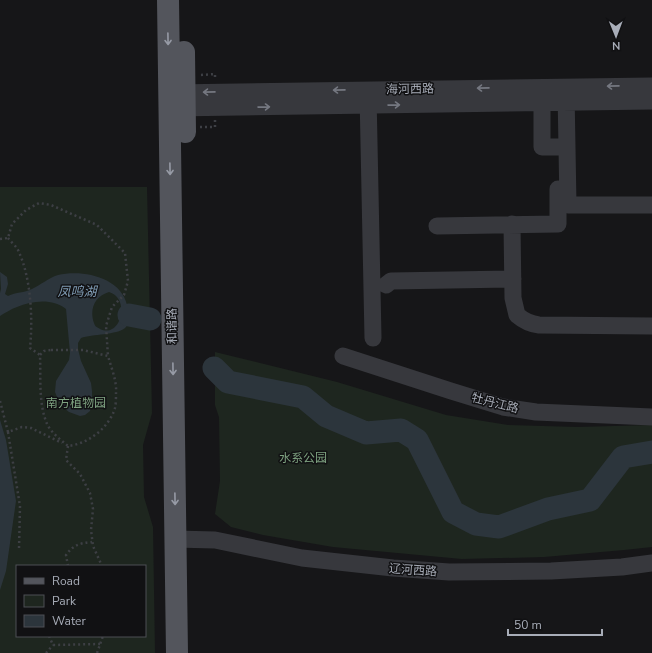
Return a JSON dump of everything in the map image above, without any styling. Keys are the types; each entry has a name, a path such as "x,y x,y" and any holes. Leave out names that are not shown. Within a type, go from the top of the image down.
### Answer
{"main road":[{"name":"和谐路","path":"168,0 177,100"},
{"name":"和谐路","path":"183,0 177,100 183,539 192,653"},
{"name":"和谐路","path":"177,653 183,539"}],"street":[{"name":"海河西路","path":"566,95 652,86"},
{"path":"542,95 542,147 562,147"},
{"name":"海河西路","path":"177,100 566,95 652,101"},
{"path":"437,226 558,224 566,95"},
{"path":"368,98 373,338"},
{"path":"562,147 568,205 652,205"},
{"path":"512,224 513,298 517,315 531,324 539,325 652,326"},
{"path":"386,285 391,281 513,279"},
{"name":"牡丹江路","path":"343,356 503,407 536,412 652,417"},
{"name":"辽河西路","path":"183,539 215,540 302,558 419,570 524,572 592,569 652,563"}],"path":[{"path":"8,238 12,224 26,210 39,203 51,204 97,225 125,253 128,281 124,295 114,303 109,312 106,326 108,356 116,391 115,409 107,424 95,435 77,445 68,446 31,428 22,427 8,432"},
{"path":"0,239 8,238"},
{"path":"8,238 17,249 24,267 31,307 32,326 30,348 40,354"},
{"path":"40,354 44,351 83,350 108,356"},
{"path":"40,354 41,399 44,416 49,427 58,438 68,446"},
{"path":"0,401 8,432 20,506 19,549"},
{"path":"68,446 66,460 80,474 90,493 93,510 91,530 92,542 102,565"},
{"path":"68,565 66,555 71,548 81,542 92,542"},
{"path":"49,637 53,645"},
{"path":"97,653 102,637"},
{"path":"46,653 53,645 100,644"}],"green space":[{"name":"南方植物园","path":"0,187 147,187 152,413 143,445 144,497 153,527 155,653 0,653"},
{"name":"水系公园","path":"215,352 337,382 446,415 508,425 577,427 652,425 652,547 544,557 462,559 333,547 263,535 231,527 215,514 220,481 219,417 215,405"}],"water":[{"name":"凤鸣湖","path":"0,272 7,277 8,284 5,294 8,296 29,290 58,275 78,273 99,277 117,288 123,295 127,305 129,317 127,326 116,332 81,338 78,343 81,361 91,383 92,391 92,404 90,411 85,415 80,416 69,412 59,402 55,392 56,381 69,360 70,353 66,309 55,303 35,302 15,308 0,316","holes":["109,292 116,296 120,302 121,309 121,316 118,323 107,331 96,327 92,313 94,304 100,297"]},
{"path":"0,420 6,440 16,501 6,571 0,590"}],"waterway":[{"path":"129,315 150,319"},
{"path":"214,368 228,382 303,397 326,416 366,433 401,430 417,440 453,512 476,524 499,527 548,509 590,500 623,457 652,452"}]}
